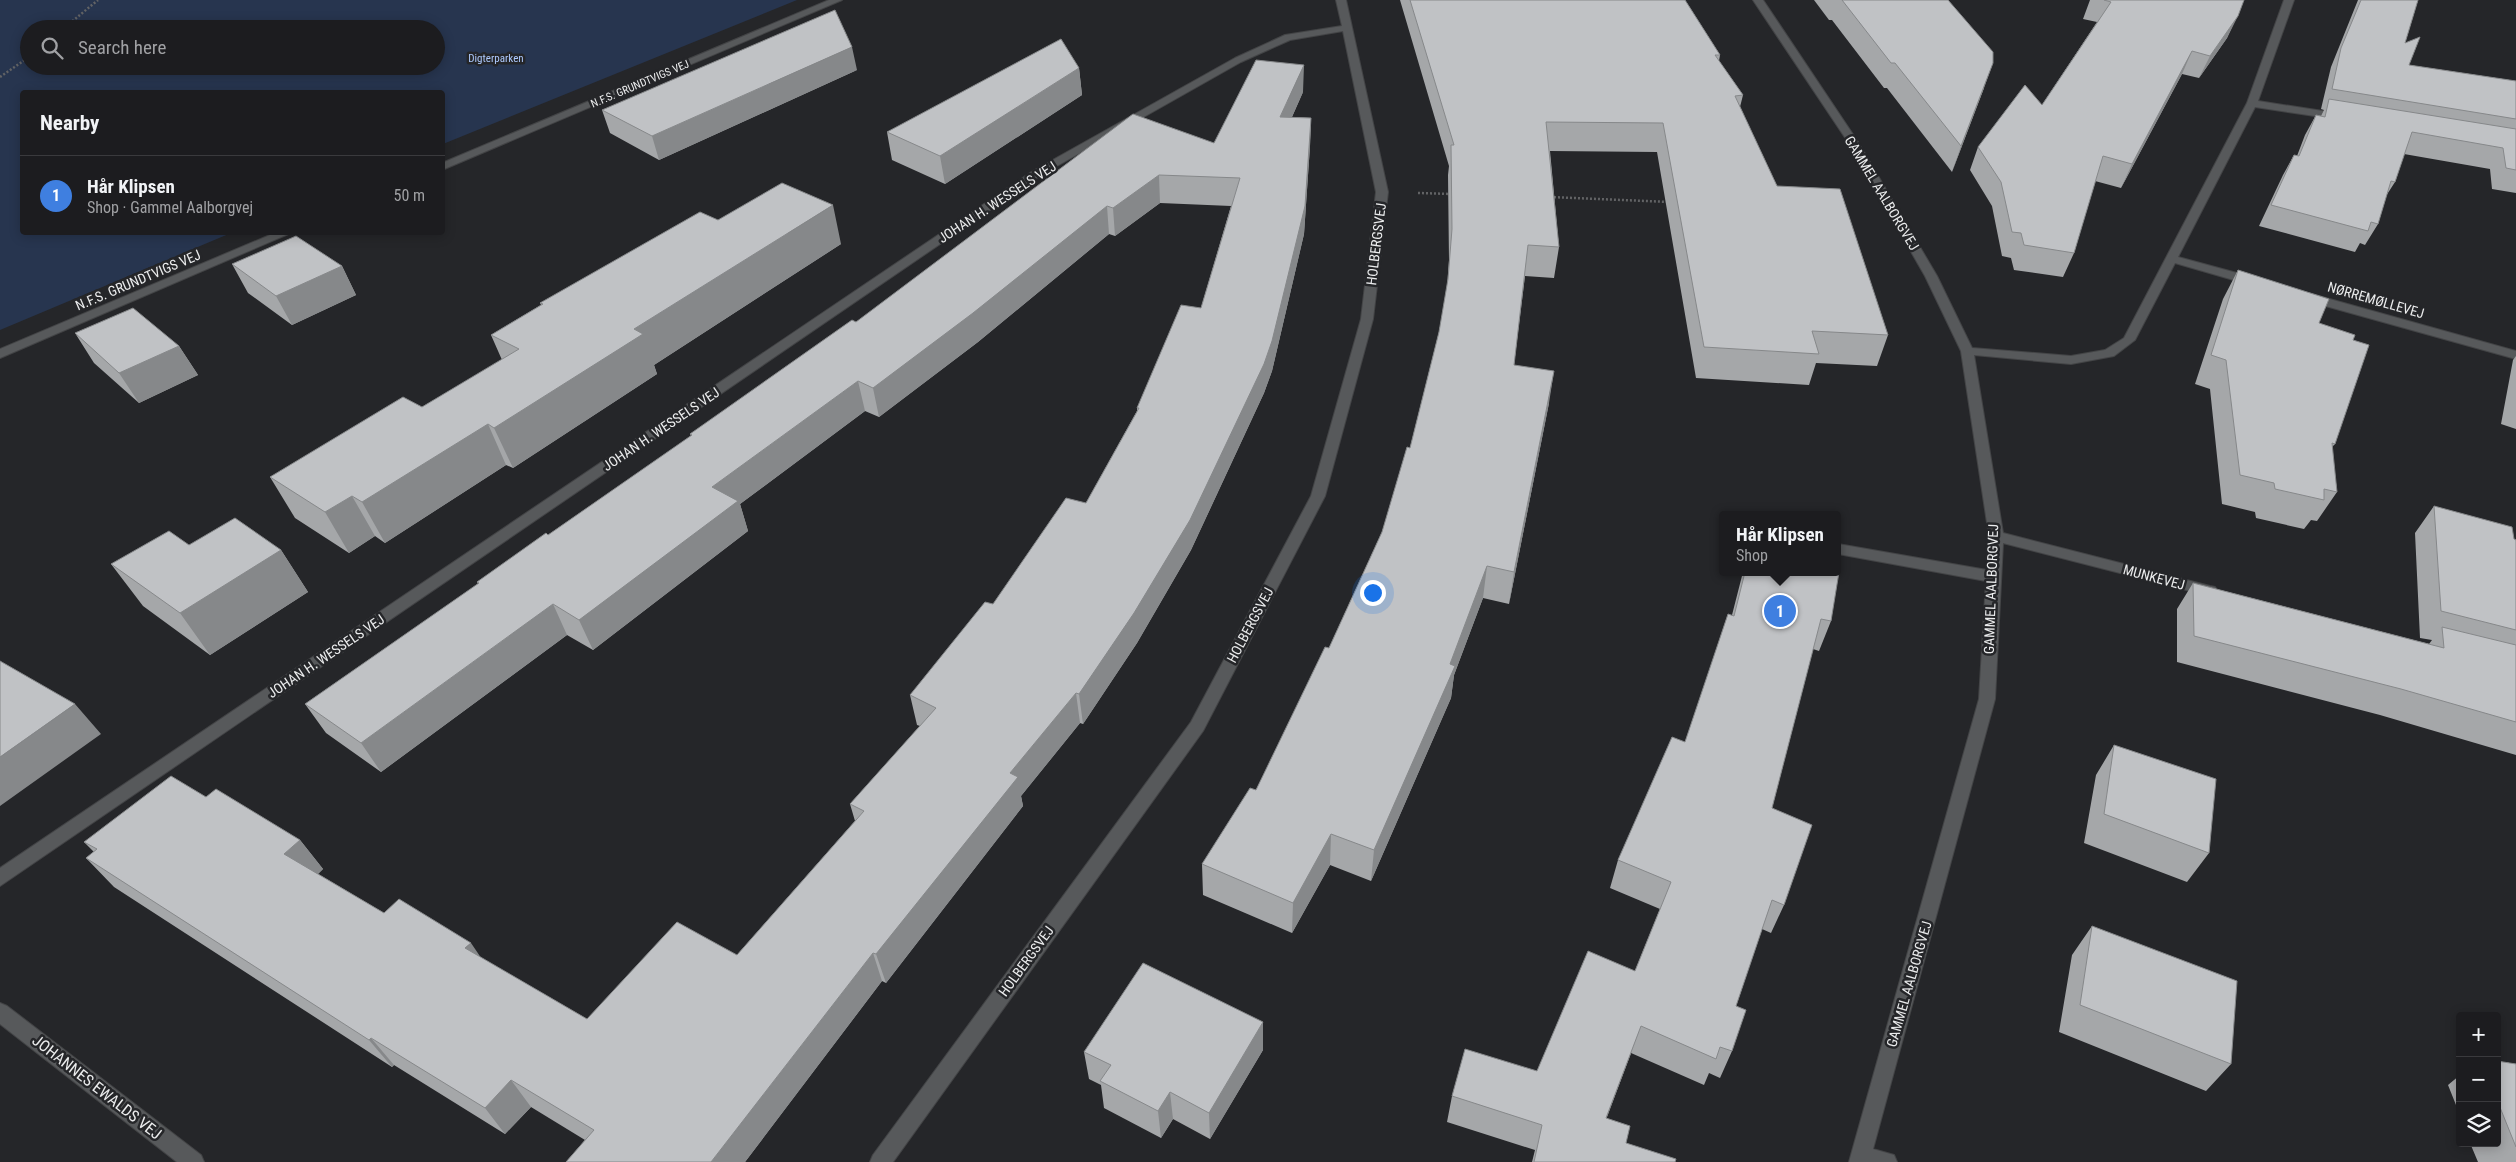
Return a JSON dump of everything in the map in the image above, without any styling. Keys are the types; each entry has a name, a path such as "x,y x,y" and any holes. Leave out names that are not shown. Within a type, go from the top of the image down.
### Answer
{"street":[{"name":"N.F.S. GRUNDTVIGS VEJ","path":"445,166 837,0"},
{"name":"HOLBERGSVEJ","path":"880,1162 1197,726 1318,496 1367,319 1382,192 1341,0"},
{"name":"GAMMEL AALBORGVEJ","path":"1758,0 1853,142 1931,276 1968,351 1996,536 1987,699 1860,1159"},
{"path":"1968,351 2071,360 2109,352 2129,340 2252,103 2289,0"},
{"name":"JOHAN H. WESSELS VEJ","path":"0,878 1037,173 1238,60 1288,37 1346,28"},
{"path":"2252,103 2350,119"},
{"name":"N.F.S. GRUNDTVIGS VEJ","path":"0,354 281,235"},
{"path":"2170,258 2266,285"},
{"name":"NØRREMØLLEVEJ","path":"2295,293 2516,355"},
{"name":"MUNKEVEJ","path":"1996,536 2227,596"},
{"path":"1841,551 1994,577"},
{"name":"JOHANNES EWALDS VEJ","path":"0,1012 194,1162"},
{"path":"1860,1159 1887,1162"}],"path":[{"path":"74,20 98,0"},
{"path":"0,77 20,64"},
{"path":"1382,192 1461,195"},
{"path":"1550,197 1678,202"}],"green space":[{"name":"Digterparken","path":"0,0 797,0 445,143 445,90 20,90 20,235 226,235 0,330"}],"building":[{"path":"1410,0 1685,0 1720,55 1715,55 1743,95 1735,96 1777,186 1840,189 1888,335 1812,331 1819,354 1704,347 1663,123 1546,122 1559,247 1528,245 1514,365 1554,371 1514,572 1487,566 1450,664 1455,666 1374,850 1331,834 1293,903 1202,864 1250,788 1256,790 1325,647 1329,648 1382,532 1407,447 1410,448 1439,332 1448,279 1452,229 1451,145 1454,145"},
{"path":"1842,0 1948,0 1993,52 1993,63 1961,146 1895,63 1891,63"},
{"path":"2104,0 2244,0 2238,16 2210,56 2192,51 2132,164 2103,156 2074,253 2024,245 2021,233 2012,232 2001,182 1978,147 2025,85 2042,105 2111,2"},
{"path":"2361,0 2418,0 2405,43 2420,37 2409,65 2516,81 2516,119 2332,89 2341,48"},
{"path":"835,10 852,47 652,136 602,110"},
{"path":"1061,39 1079,68 940,156 887,132"},
{"path":"1256,60 1304,65 1280,117 1311,118 1305,206 1272,341 1264,364 1190,520 1134,613 1079,694 1076,693 1010,773 1018,777 876,954 873,953 711,1162 566,1162 594,1130 511,1080 485,1108 371,1038 369,1040 86,858 97,849 84,842 171,776 206,797 216,789 300,840 284,854 384,913 399,899 471,943 465,948 587,1019 677,922 737,955 864,811 850,804 936,708 910,695 985,602 993,604 1066,498 1086,503 1139,408 1137,408 1181,305 1201,308 1240,178 1159,175 1113,208 1107,206 973,313 873,388 858,381 712,487 738,501 579,620 553,604 361,743 305,704 479,583 477,582 546,533 548,535 692,435 690,434 852,320 856,322 1133,114 1214,143"},
{"path":"2329,99 2516,129 2516,170 2506,168 2503,148 2412,132 2395,182 2391,181 2378,224 2371,222 2368,231 2271,205 2294,155 2299,156 2316,115 2325,117"},
{"path":"782,183 833,205 634,329 643,334 494,428 488,424 362,502 352,496 325,512 270,477 403,397 422,407 519,349 491,335 543,304 540,303 700,212 718,220"},
{"path":"296,236 342,266 276,296 232,264"},
{"path":"2238,270 2329,299 2319,323 2355,335 2353,340 2369,345 2335,444 2332,443 2337,492 2324,489 2324,500 2275,489 2274,483 2240,475 2226,360 2211,355"},
{"path":"133,308 179,346 119,373 75,333"},
{"path":"2434,506 2512,527 2514,539 2516,540 2516,630 2441,611"},
{"path":"235,518 281,550 180,613 111,564 169,531 189,545"},
{"path":"1744,576 1838,576 1831,621 1821,619 1772,808 1812,825 1784,905 1772,900 1736,1006 1746,1010 1732,1051 1720,1047 1716,1059 1641,1026 1606,1118 1630,1126 1626,1143 1676,1159 1675,1162 1534,1162 1542,1125 1452,1096 1465,1049 1537,1071 1588,951 1635,971 1671,882 1618,860 1672,737 1685,742 1728,614 1734,616"},
{"path":"2193,583 2444,648 2442,627 2516,645 2516,722 2401,689 2194,636"},
{"path":"0,661 75,704 0,757"},
{"path":"2114,745 2216,779 2209,853 2104,814"},
{"path":"2092,926 2237,981 2231,1064 2080,1005"},
{"path":"1143,963 1263,1022 1209,1113 1170,1092 1158,1111 1100,1081 1111,1065 1084,1052"},
{"path":"2501,1062 2516,1064 2516,1147 2501,1110"}],"place":[{"name":"Hår Klipsen","path":"1780,611"}]}
